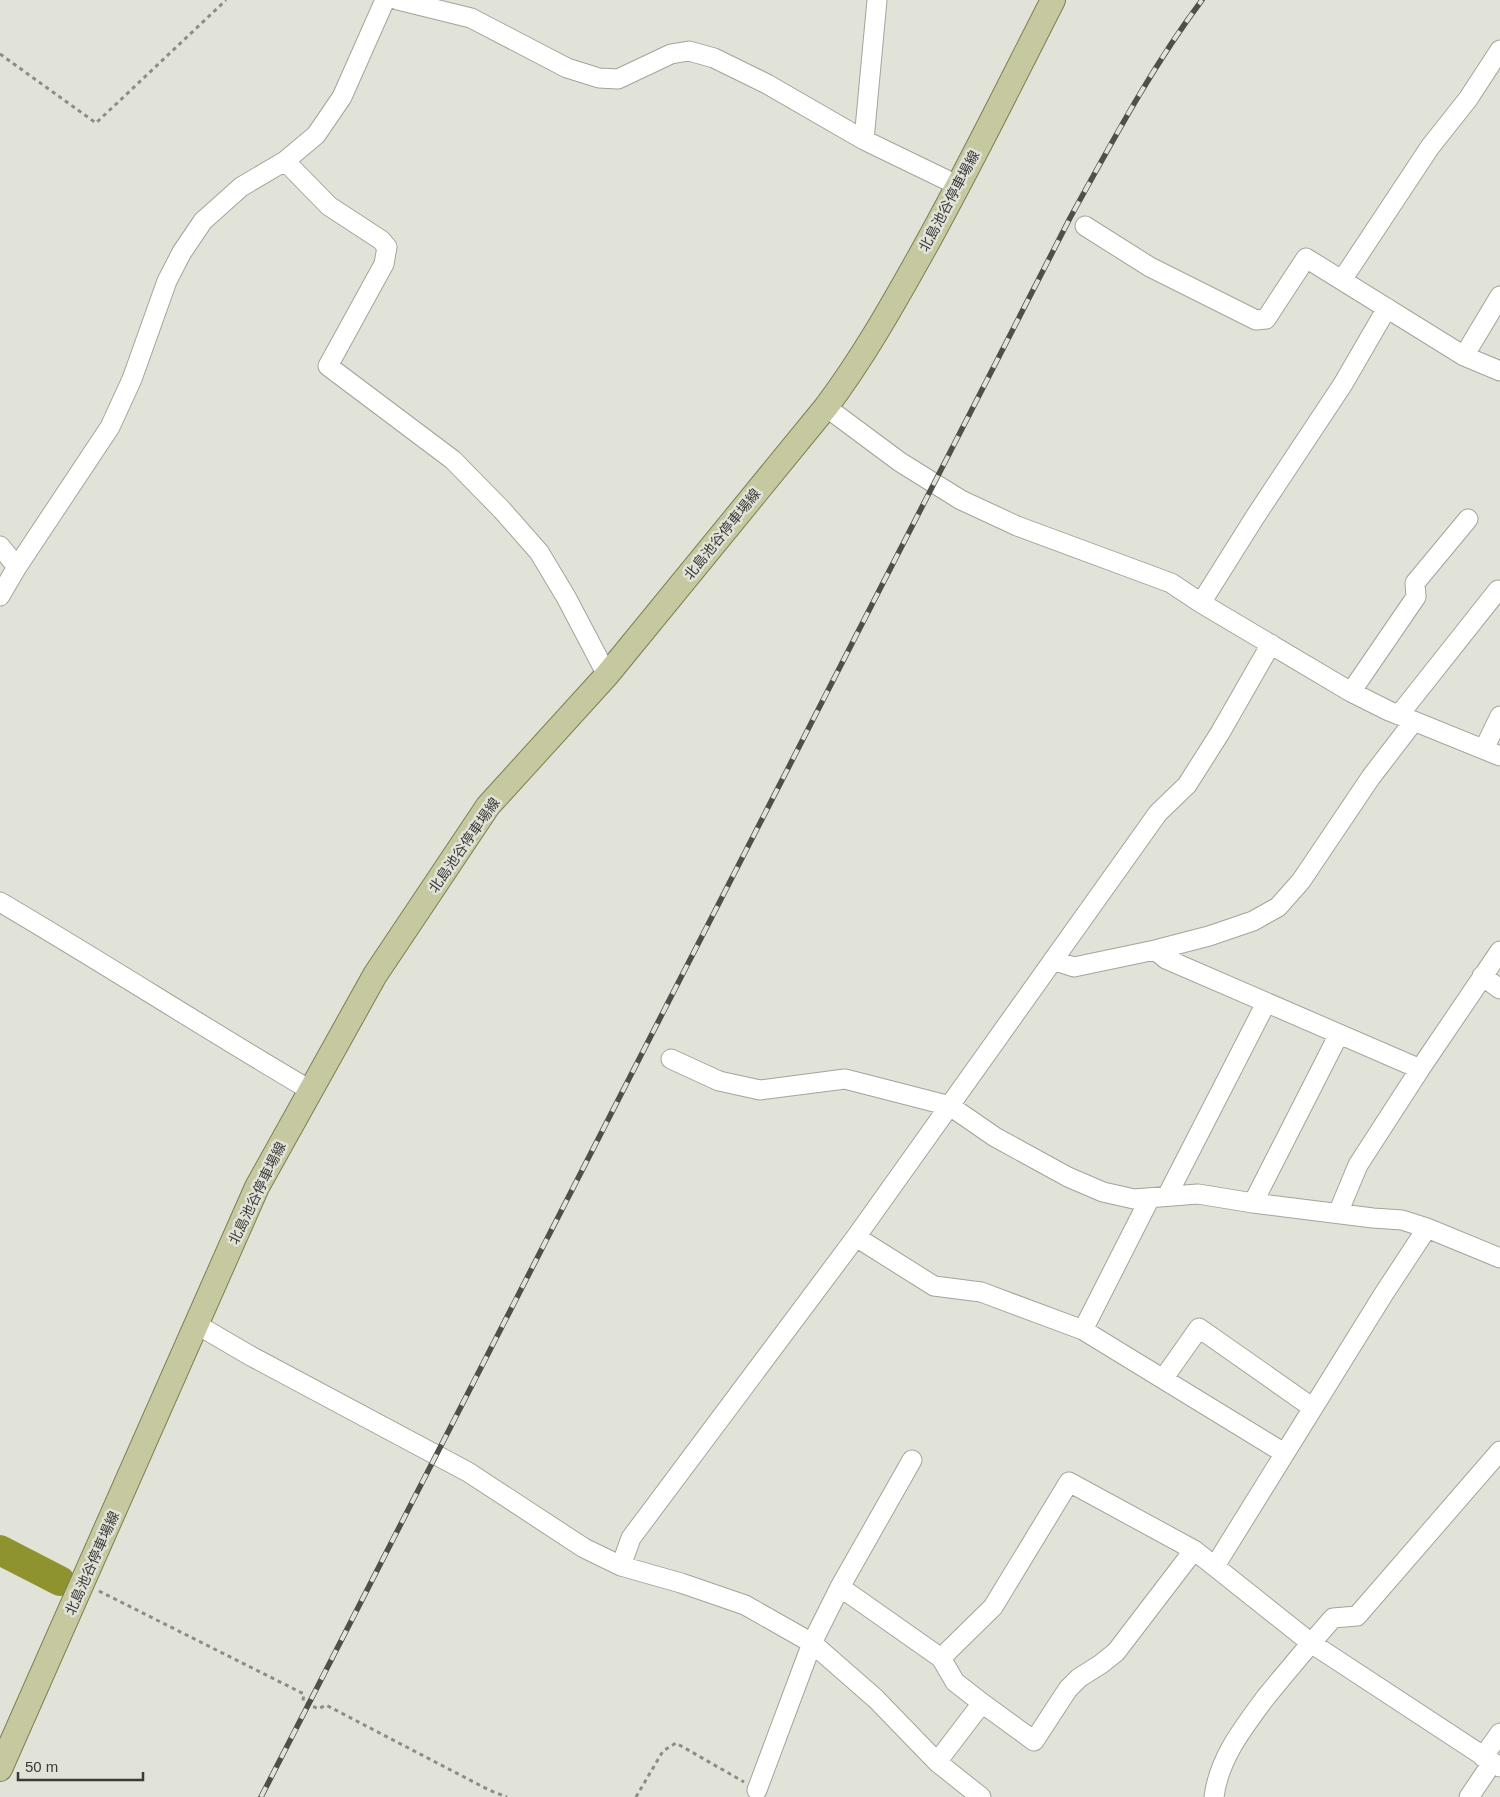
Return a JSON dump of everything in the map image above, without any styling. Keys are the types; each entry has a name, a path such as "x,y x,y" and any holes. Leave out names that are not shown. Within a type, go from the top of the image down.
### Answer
{"main road":[{"name":"北島池谷停車場線","path":"0,1769 257,1186 375,976 488,806 607,675 849,377 885,318 959,186 1053,0"}],"street":[{"path":"0,596 110,427 132,379 167,281 182,252 203,221 241,187 285,161 316,135 342,97 385,0"},
{"path":"398,0 472,18 567,68 599,78 618,79 671,54 689,51 714,58 767,84 864,140 959,186"},
{"path":"864,140 877,0"},
{"path":"1342,280 1430,147 1468,99 1500,50"},
{"path":"285,161 329,206 381,240 388,247 384,264 328,366 453,460 502,510 539,552 566,597 607,675"},
{"path":"1085,226 1150,267 1256,320 1266,319 1306,258 1464,356 1500,371"},
{"path":"1464,356 1500,296"},
{"path":"1201,603 1343,384 1388,308"},
{"path":"826,407 900,462 961,500 1017,526 1171,583 1201,603 1351,692 1406,718 1496,753 1500,716"},
{"path":"1351,692 1416,597 1415,583 1468,519"},
{"path":"0,546 17,568"},
{"path":"1053,960 1074,967 1155,950 1209,936 1244,924 1278,907 1301,881 1371,777 1406,718 1498,590 1500,591"},
{"path":"621,1566 630,1538 856,1237 1158,813 1187,786 1271,644"},
{"path":"0,902 100,960 245,1052 310,1090"},
{"path":"1155,950 1166,959 1420,1069"},
{"path":"1338,1213 1358,1165 1500,951"},
{"path":"1482,976 1500,989"},
{"path":"1083,1330 1266,1003"},
{"path":"1253,1203 1339,1034"},
{"path":"671,1060 719,1081 760,1090 845,1079 950,1106 995,1136 1068,1178 1103,1192 1134,1199 1198,1194 1253,1203 1402,1220 1427,1228 1500,1258"},
{"path":"1214,1566 1427,1228"},
{"path":"856,1237 934,1286 981,1292 1083,1330 1284,1453"},
{"path":"196,1324 249,1355 468,1472 584,1548 621,1566 681,1583 745,1605 812,1643 876,1698 937,1762 981,1797"},
{"path":"1163,1379 1199,1328 1313,1408"},
{"path":"1214,1797 1217,1780 1229,1749 1292,1664 1333,1618 1357,1616 1500,1451"},
{"path":"757,1790 812,1643 840,1587 912,1460"},
{"path":"941,1658 993,1607 1069,1482 1194,1550 1311,1643 1492,1762"},
{"path":"840,1587 941,1658 955,1682 1034,1741 1068,1689 1079,1678 1116,1652 1194,1550"},
{"path":"937,1762 982,1704"},
{"path":"1469,1797 1492,1762 1500,1733"}],"path":[{"path":"0,54 96,123 226,0"},
{"path":"83,1583 304,1694 303,1701 318,1709 326,1705 507,1797"},
{"path":"636,1797 663,1751 676,1743 757,1790"}],"waterway":[{"path":"0,1550 60,1581"}],"railway":[{"path":"261,1797 1070,218 1116,134 1149,79 1202,0"}]}
